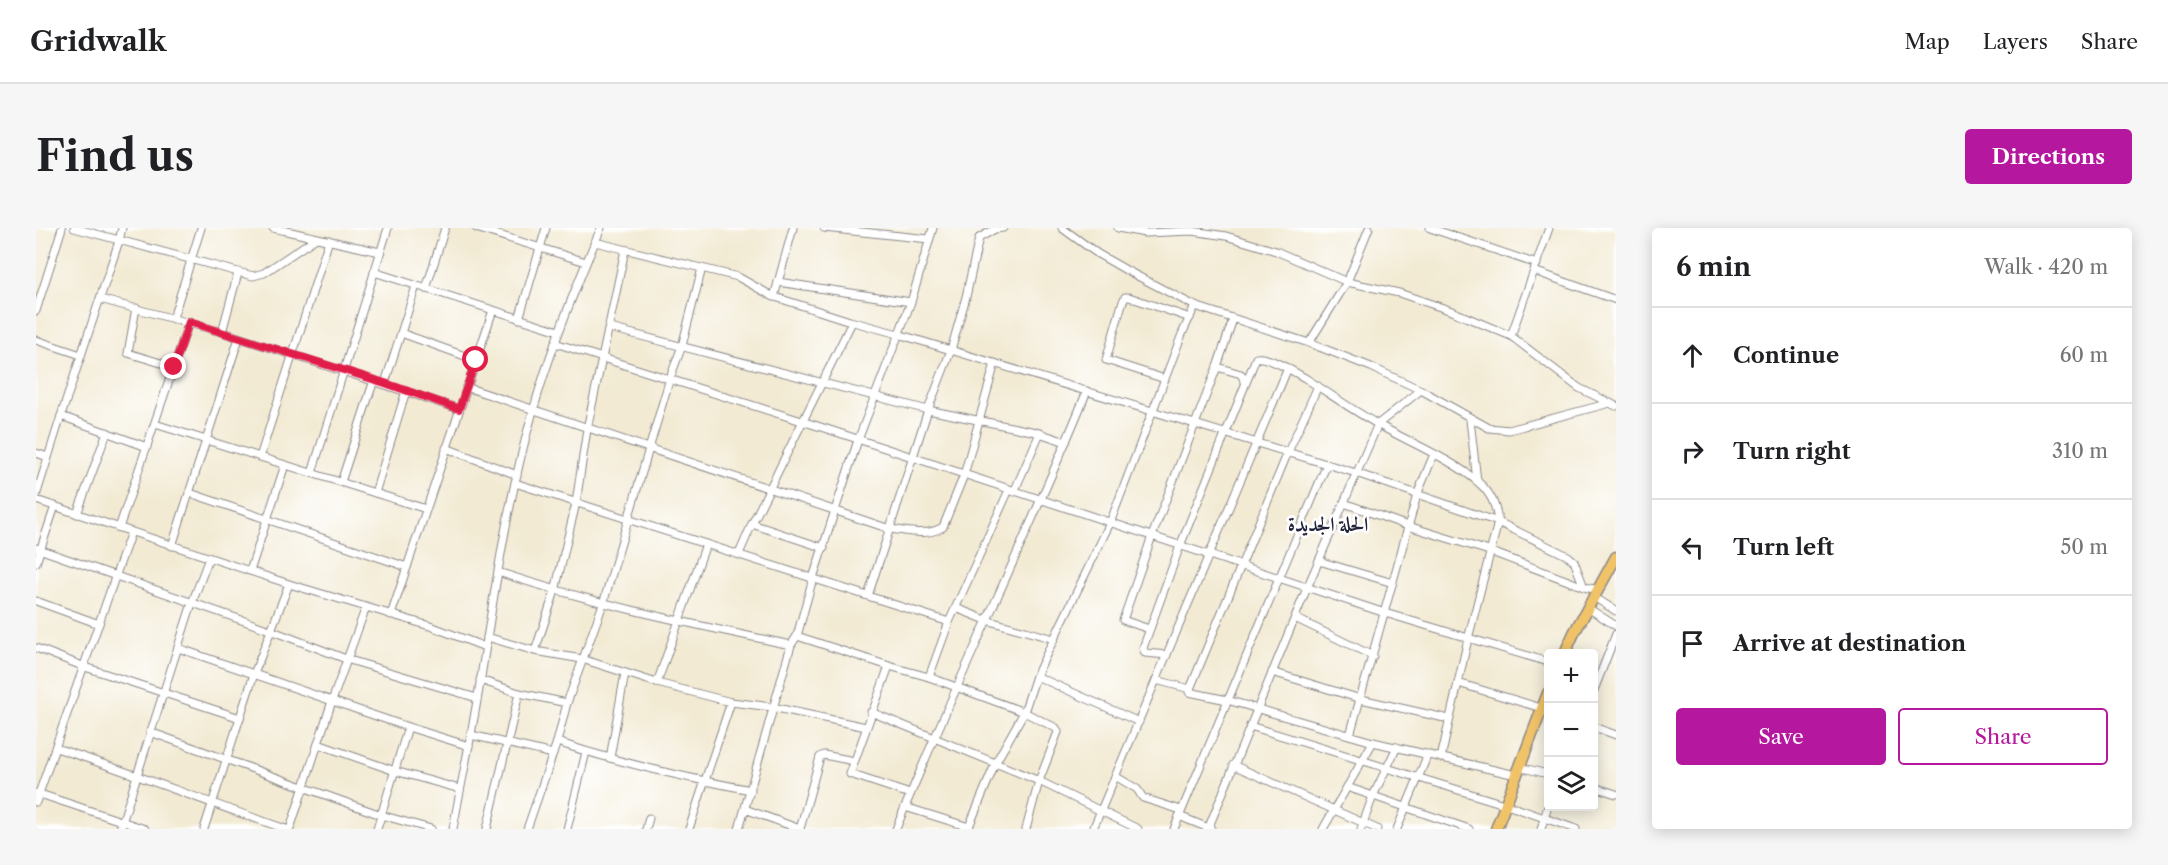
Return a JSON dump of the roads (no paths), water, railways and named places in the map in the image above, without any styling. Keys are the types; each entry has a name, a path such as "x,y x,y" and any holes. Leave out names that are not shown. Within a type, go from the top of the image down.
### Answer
{"main road":[{"path":"1568,649 1616,556"},
{"path":"1496,829 1517,771 1544,711"}],"street":[{"path":"36,311 63,228"},
{"path":"74,228 238,273 258,275 316,238"},
{"path":"122,228 36,498 172,546 443,630 485,647"},
{"path":"173,318 201,228"},
{"path":"273,228 292,230 316,238 380,252"},
{"path":"312,473 388,228"},
{"path":"426,289 445,228"},
{"path":"476,228 586,262"},
{"path":"519,319 546,228"},
{"path":"453,829 516,479 533,411 559,331 601,228"},
{"path":"774,297 792,228"},
{"path":"824,228 929,240"},
{"path":"739,829 791,645 797,636 813,578 858,440 910,302 933,228"},
{"path":"868,596 928,411 951,350 979,238 995,229 1003,228"},
{"path":"1062,228 1117,265 1195,306 1309,343 1371,367 1421,390 1470,420 1489,428 1509,430 1613,405"},
{"path":"1118,228 1145,233 1192,231 1226,236 1276,251 1347,282 1399,293 1449,310 1511,336 1579,388 1613,405"},
{"path":"1309,343 1347,282 1369,228"},
{"path":"1430,228 1536,267 1616,300"},
{"path":"1511,336 1549,228"},
{"path":"260,457 329,240"},
{"path":"595,243 738,278 774,297 1327,464 1498,522 1568,556 1574,561 1584,587"},
{"path":"535,651 555,591 576,503 587,429 625,250"},
{"path":"527,829 557,742 567,703 603,604 648,448 682,346 702,268"},
{"path":"374,272 559,331"},
{"path":"222,332 238,273"},
{"path":"778,282 910,302"},
{"path":"385,383 416,286"},
{"path":"1165,379 1106,360 1122,304 1125,297 1130,297 1190,318"},
{"path":"100,299 222,332 385,383 459,409"},
{"path":"905,807 968,828 996,762 1024,712 1036,676 1110,523 1195,306"},
{"path":"136,308 128,353 174,367"},
{"path":"391,615 493,310"},
{"path":"1149,629 1123,621 1152,536 1196,425 1233,319"},
{"path":"119,528 189,322"},
{"path":"739,554 852,322"},
{"path":"610,328 928,411 1040,434 1066,442"},
{"path":"401,333 476,360"},
{"path":"172,546 240,338"},
{"path":"36,340 81,355"},
{"path":"555,343 670,378 1384,613 1544,661"},
{"path":"1167,655 1143,651 1149,629 1224,434 1257,356 1288,368 1378,424 1434,454 1477,481 1490,493 1497,509 1498,522 1489,551 1441,758"},
{"path":"466,387 890,529 928,533 936,532 943,527 964,475 995,363"},
{"path":"1217,367 1241,374 1245,382"},
{"path":"1093,829 1288,368"},
{"path":"341,482 374,380"},
{"path":"1318,386 1288,452 1189,692 1227,700 1441,758 1544,774"},
{"path":"375,493 406,390"},
{"path":"1115,776 1137,789 1143,798 1180,813 1209,829 1233,765 1378,424 1421,390"},
{"path":"896,829 933,736 1042,501 1087,391"},
{"path":"61,416 147,447"},
{"path":"1470,420 1477,481"},
{"path":"155,424 426,509"},
{"path":"77,514 107,432"},
{"path":"929,677 949,622 1040,434"},
{"path":"446,448 576,503 949,622"},
{"path":"36,453 48,457"},
{"path":"1350,735 1417,495 1434,454"},
{"path":"1174,829 1327,464"},
{"path":"250,571 285,465"},
{"path":"190,493 407,567"},
{"path":"1344,503 1489,551 1584,587 1596,593 1616,611"},
{"path":"36,563 38,549 55,506"},
{"path":"752,525 824,548"},
{"path":"36,802 85,667 114,577 132,532"},
{"path":"657,683 677,620 706,544"},
{"path":"38,549 346,659 477,698"},
{"path":"121,825 192,603 209,558"},
{"path":"1319,561 1393,583"},
{"path":"498,572 603,604 791,645"},
{"path":"204,829 254,674 290,584"},
{"path":"36,601 99,624"},
{"path":"56,748 137,774 212,804 288,829 366,607"},
{"path":"956,608 986,620 1054,639"},
{"path":"1588,608 1616,626"},
{"path":"1295,618 1373,656"},
{"path":"1598,678 1616,634"},
{"path":"797,636 929,677 1024,712 1056,728 1058,732 1026,829"},
{"path":"487,637 535,651 582,659 657,683 731,702 772,707 866,727"},
{"path":"36,648 85,667 240,718"},
{"path":"178,648 469,746"},
{"path":"889,666 850,772 852,776 910,794"},
{"path":"1272,672 1361,699 1449,719"},
{"path":"609,758 625,673"},
{"path":"1036,676 1138,722"},
{"path":"480,680 519,693 567,703"},
{"path":"1156,680 1190,689"},
{"path":"1458,683 1544,709"},
{"path":"487,829 519,693"},
{"path":"689,829 731,702"},
{"path":"871,712 1040,781 1138,829"},
{"path":"1250,726 1504,804 1576,829"},
{"path":"376,829 408,727"},
{"path":"1598,729 1616,735"},
{"path":"150,732 381,815 431,829"},
{"path":"471,735 506,745 553,754"},
{"path":"1323,829 1360,760 1373,741"},
{"path":"557,742 609,758 706,782 750,790"},
{"path":"318,744 395,771 460,789"},
{"path":"1363,827 1373,796 1397,747"},
{"path":"567,829 586,752"},
{"path":"1397,829 1428,754"},
{"path":"745,809 800,829 819,757 824,755 854,760"},
{"path":"1233,765 1334,811 1363,827 1377,829"},
{"path":"1347,787 1469,829"},
{"path":"1598,789 1616,794"},
{"path":"38,793 121,825 145,829"},
{"path":"1541,829 1546,811"},
{"path":"646,829 650,818"}],"district":[{"name":"الحلة الجديدة","path":"1328,524"}]}
